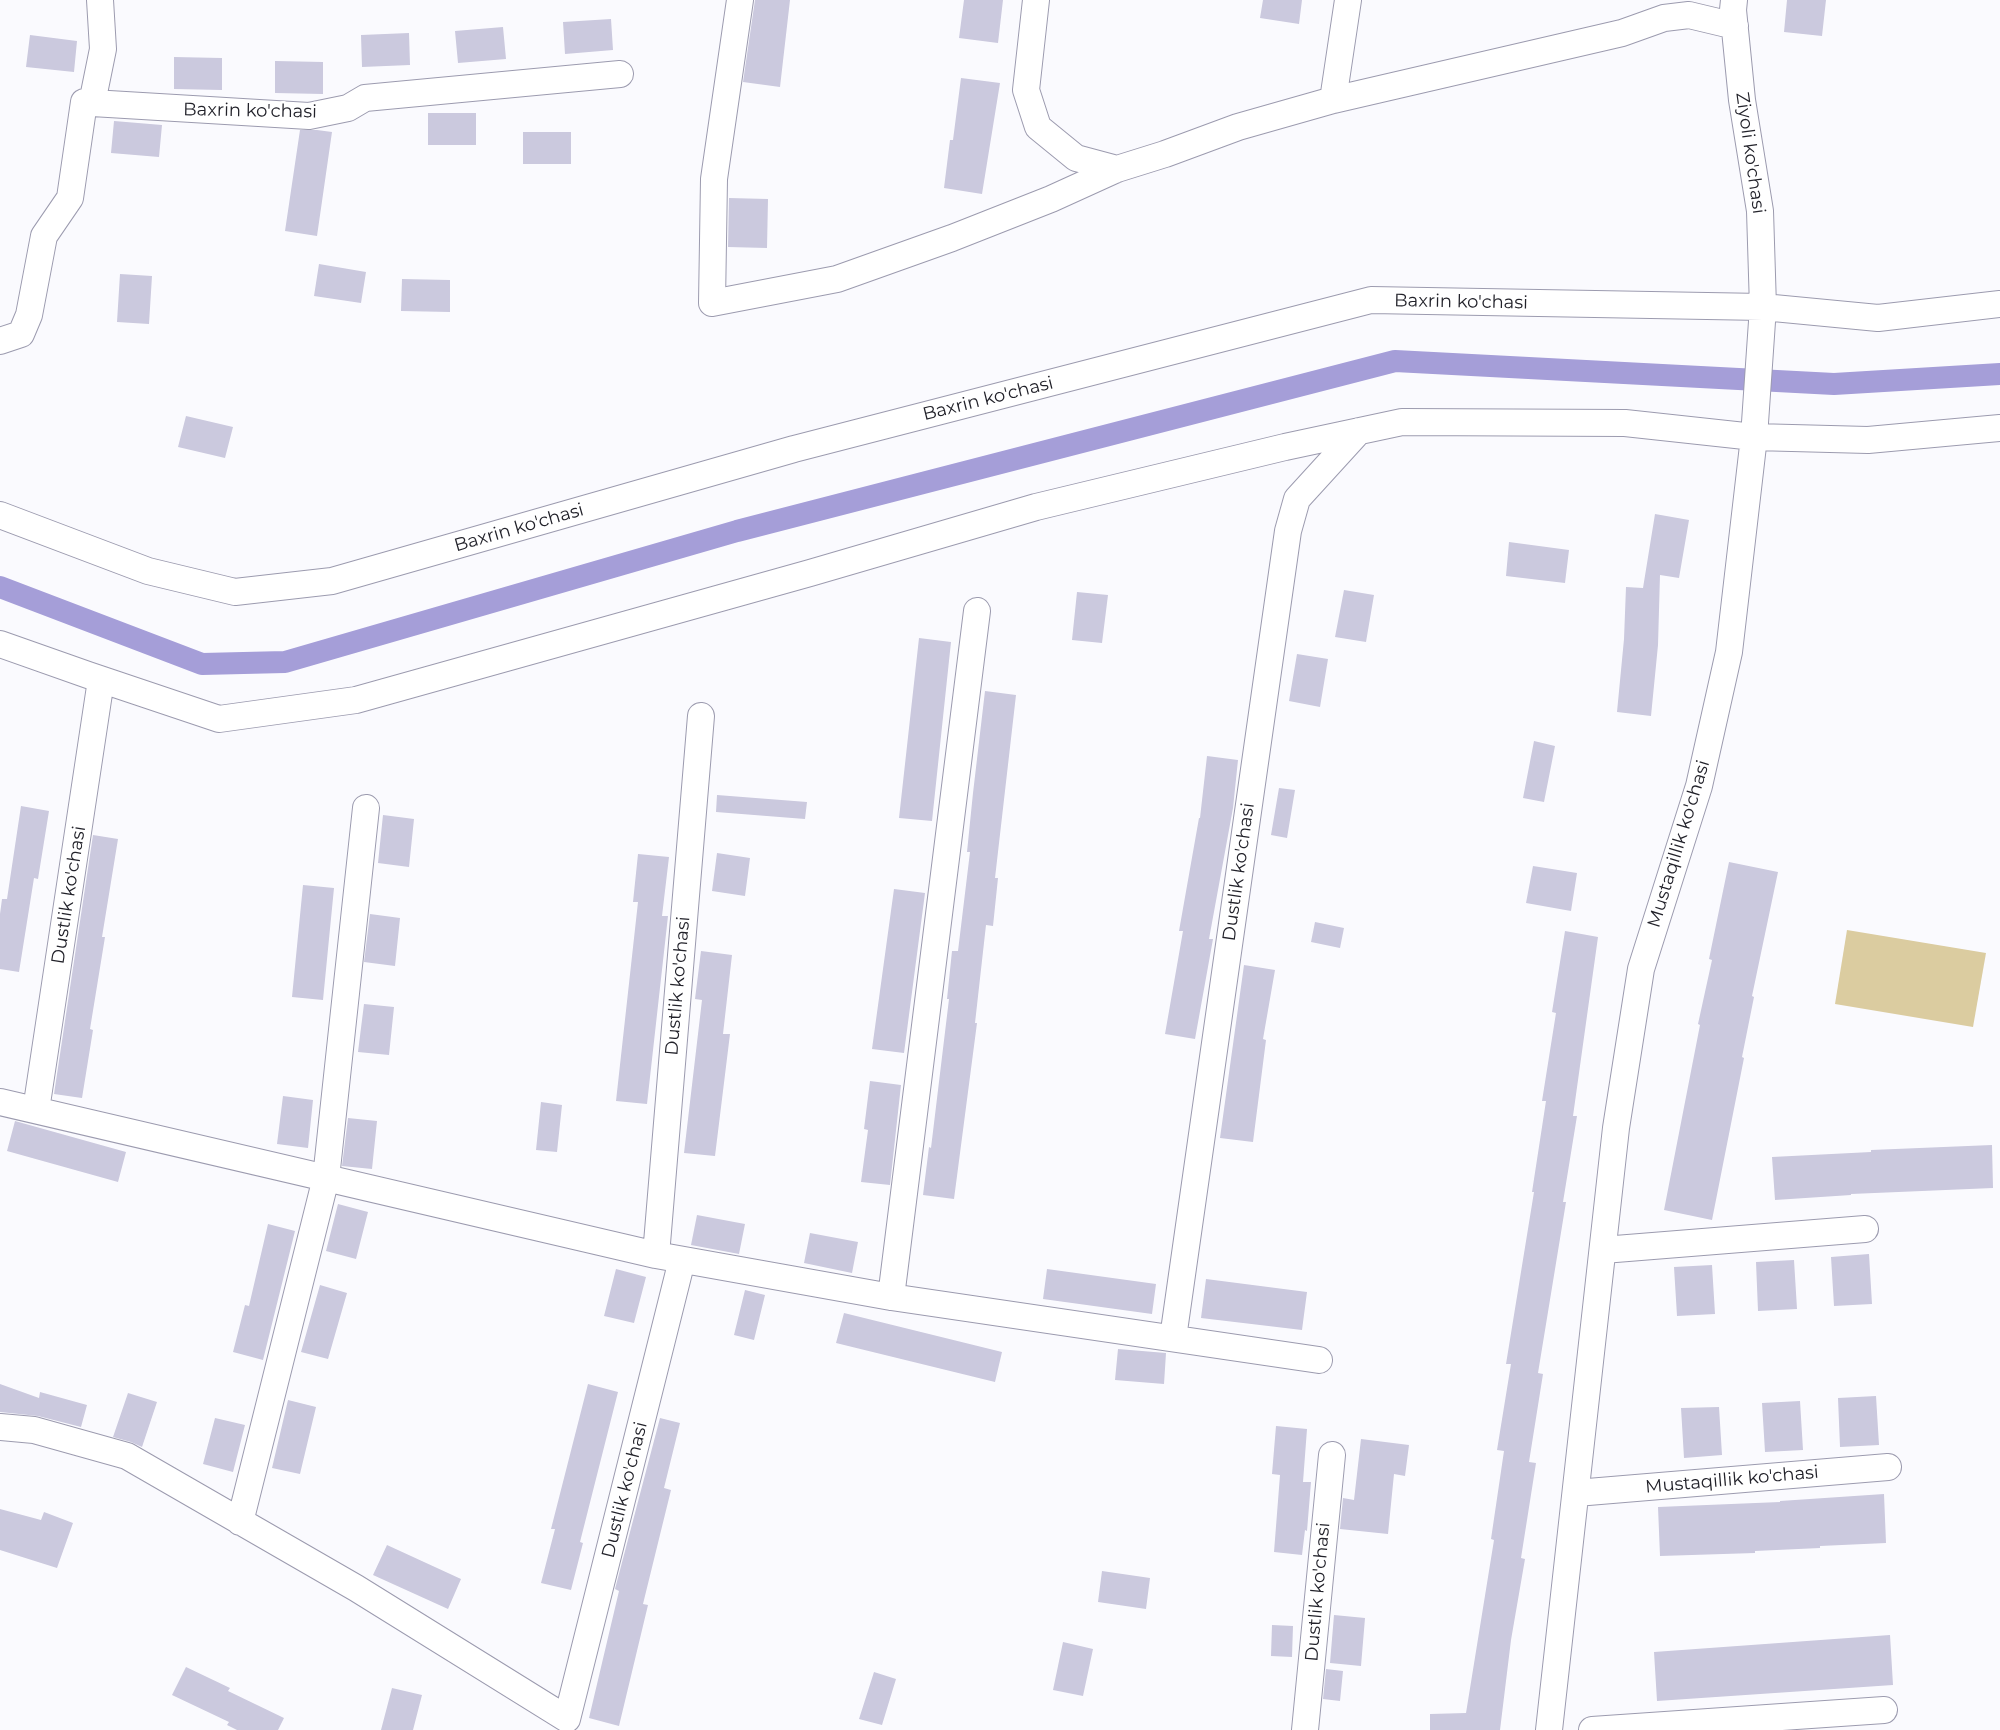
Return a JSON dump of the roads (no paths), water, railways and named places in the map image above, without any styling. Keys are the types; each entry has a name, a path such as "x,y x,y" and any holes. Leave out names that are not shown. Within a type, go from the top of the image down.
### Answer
{"street":[{"path":"0,341 21,334 29,315 44,236 70,198 84,102 93,103 103,49 100,0"},
{"path":"740,0 714,178 712,303 837,279 952,238 1050,199 1117,169 1238,127 1333,100 1622,33 1665,9 1735,26"},
{"path":"1036,0 1026,90 1038,127 1076,158 1117,169"},
{"path":"1333,100 1348,0"},
{"name":"Ziyoli ko'chasi","path":"1734,0 1742,100 1760,211 1763,307 1754,437"},
{"name":"Baxrin ko'chasi","path":"93,103 309,116 348,108 365,98 620,74"},
{"name":"Baxrin ko'chasi","path":"0,515 148,571 235,592 333,581 794,449 1371,300 1763,307 1878,318 1996,301"},
{"path":"0,644 219,719 356,700 1036,507 1402,422 1625,423 1754,437 1868,440 2000,428"},
{"name":"Dustlik ko'chasi","path":"1173,1338 1288,531 1297,499 1359,431"},
{"name":"Mustaqillik ko'chasi","path":"1549,1730 1616,1128 1641,969 1700,786 1729,652 1754,437"},
{"path":"891,1297 977,610"},
{"name":"Dustlik ko'chasi","path":"36,1110 102,680"},
{"name":"Dustlik ko'chasi","path":"656,1255 701,716"},
{"path":"0,1427 34,1430 127,1456 240,1522 326,1178 366,808"},
{"path":"0,1102 656,1255 891,1297 1319,1360"},
{"path":"1603,1250 1866,1229"},
{"name":"Dustlik ko'chasi","path":"240,1522 356,1588 567,1719 682,1260"},
{"name":"Dustlik ko'chasi","path":"1305,1730 1332,1455"},
{"name":"Mustaqillik ko'chasi","path":"1576,1493 1888,1467"},
{"path":"1592,1730 1884,1710"}],"waterway":[{"path":"0,587 202,664 285,662 737,531 1395,361 1834,384 2000,374"}]}
